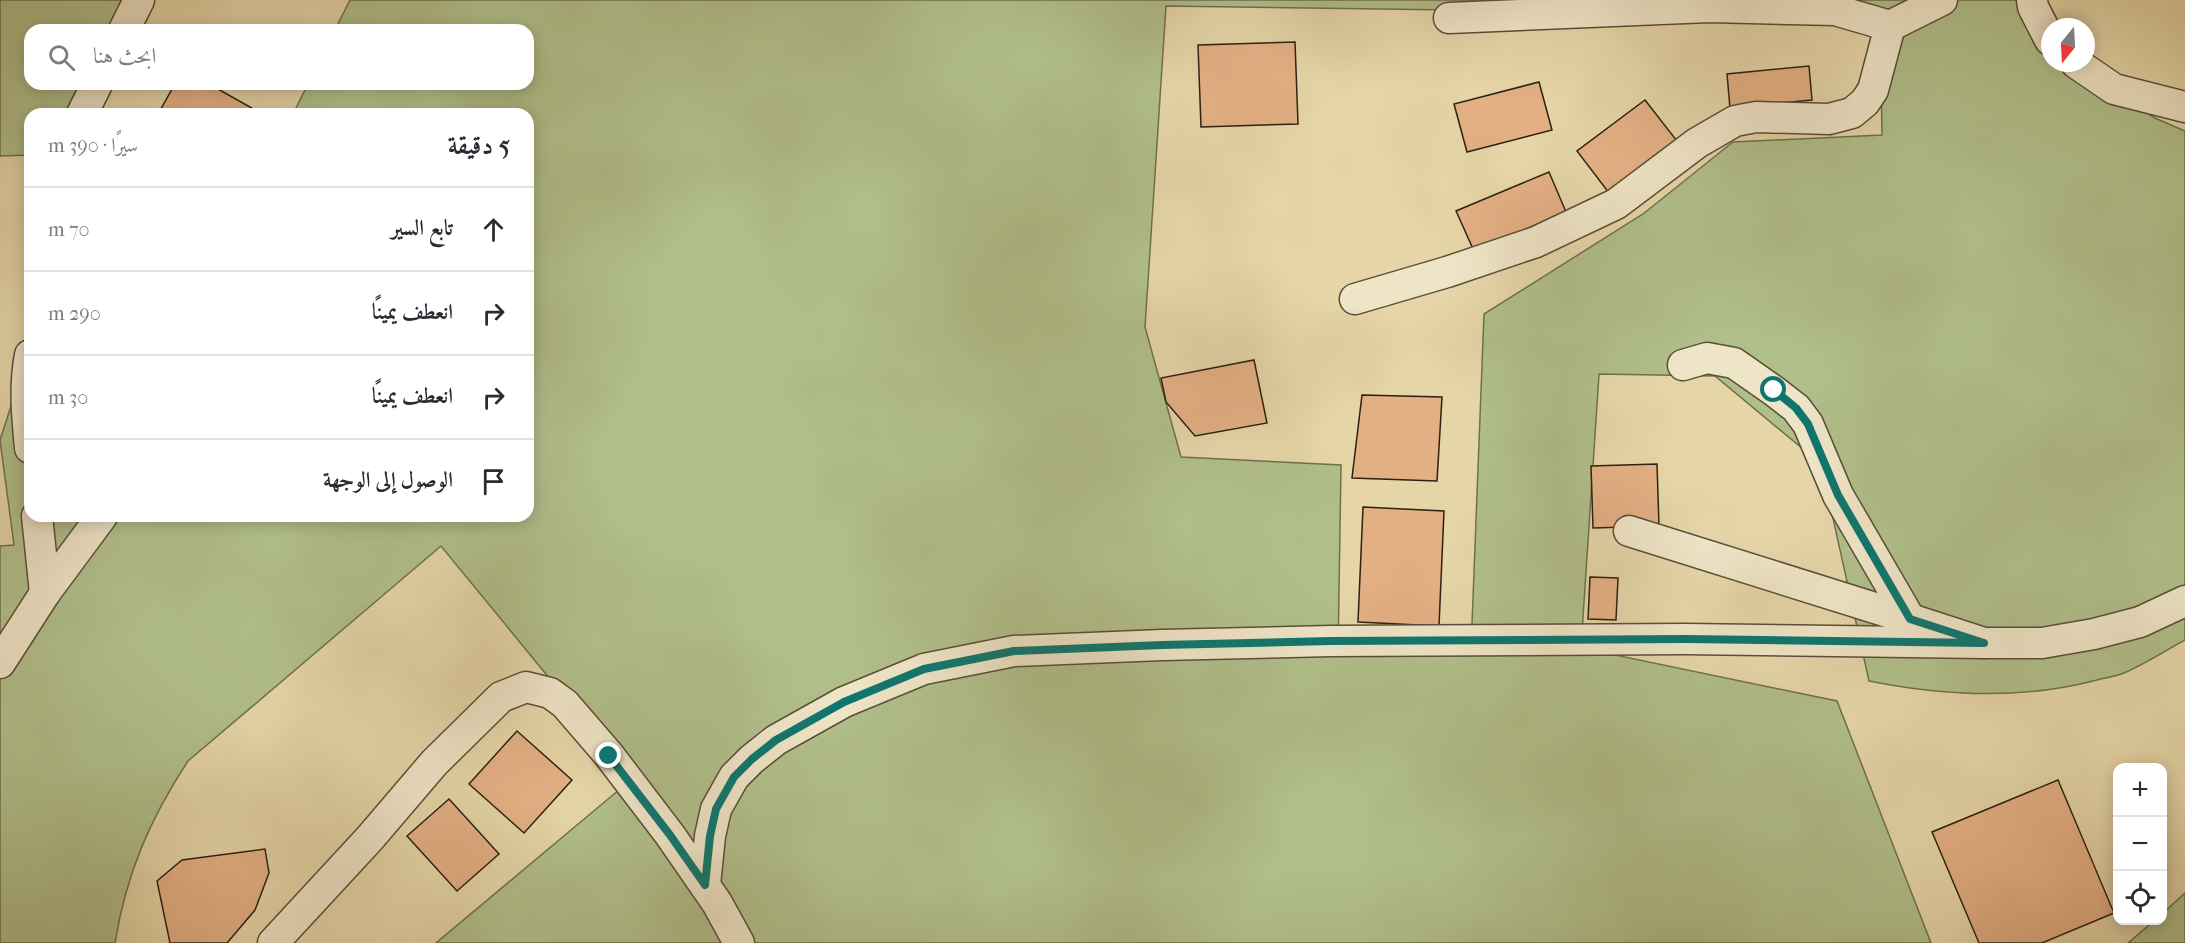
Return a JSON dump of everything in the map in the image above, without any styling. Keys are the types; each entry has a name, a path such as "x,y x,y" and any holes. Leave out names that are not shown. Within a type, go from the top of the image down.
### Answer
{"street":[{"path":"127,24 139,0"},
{"path":"1449,18 1709,7 1835,10 1890,26 1942,0"},
{"path":"2032,0 2041,23"},
{"path":"1355,299 1447,272 1536,242 1616,204 1697,143 1735,121 1756,117 1829,119 1852,113 1874,90 1890,26"},
{"path":"2089,72 2114,89 2185,106"},
{"path":"85,108 94,90"},
{"path":"1683,365 1707,358 1734,363 1796,408 1808,424 1838,495 1910,619"},
{"path":"38,522 45,593"},
{"path":"0,663 45,593 98,522"},
{"path":"1629,531 1984,643"},
{"path":"705,885 710,836 716,809 734,777 776,740 844,702 924,669 1014,651 1342,641 1685,639 2042,643 2094,634 2140,622 2185,601"},
{"path":"273,943 370,838 434,763 501,697 526,687 550,693 565,704 615,764 705,885 739,943"}],"green space":[{"path":"0,0 133,0 119,24 24,24 24,90 83,90 73,108 24,108 24,155 0,156"},
{"path":"350,0 2023,0 2041,23 2041,72 2088,72 2119,97 2155,118 2185,131 2185,640 2140,666 2120,674 2037,691 1953,693 1869,681 1821,464 1715,376 1599,374 1581,648 1837,701 1931,943 436,943 632,779 441,546 188,761 162,804 141,848 126,894 115,943 0,943 0,546 14,545 0,440 24,366 24,522 534,522 534,108 296,108 305,90 534,90 534,24 338,24","holes":["1166,6 1880,16 1882,135 1733,142 1643,214 1484,314 1471,650 1338,655 1341,465 1181,457 1145,327"]},
{"path":"2185,893 2185,943 2128,943 2149,925 2167,925 2167,909"}],"building":[{"path":"1295,42 1298,124 1201,127 1198,45"},
{"path":"1809,66 1812,100 1730,108 1727,74"},
{"path":"1539,82 1552,130 1467,152 1454,104"},
{"path":"172,90 220,90 252,108 161,108"},
{"path":"1645,100 1677,141 1609,193 1577,151"},
{"path":"1549,172 1566,212 1474,251 1456,211"},
{"path":"1254,360 1267,423 1195,436 1166,402 1161,378"},
{"path":"1362,395 1442,397 1437,481 1352,478"},
{"path":"1657,464 1659,526 1593,528 1591,466"},
{"path":"1363,507 1444,511 1439,626 1358,622"},
{"path":"1590,577 1618,578 1616,620 1588,619"},
{"path":"517,731 572,780 524,833 469,784"},
{"path":"2058,780 2113,913 2042,943 1979,943 1932,832"},
{"path":"449,799 499,854 457,891 407,836"},
{"path":"265,849 269,873 255,910 227,943 170,943 157,881 182,860"}],"route":[{"path":"609,756 705,885 710,836 716,809 734,777 776,740 844,702 924,669 1014,651 1331,641 1685,639 1984,643 1910,619 1838,495 1808,424 1796,408 1774,390"}]}
